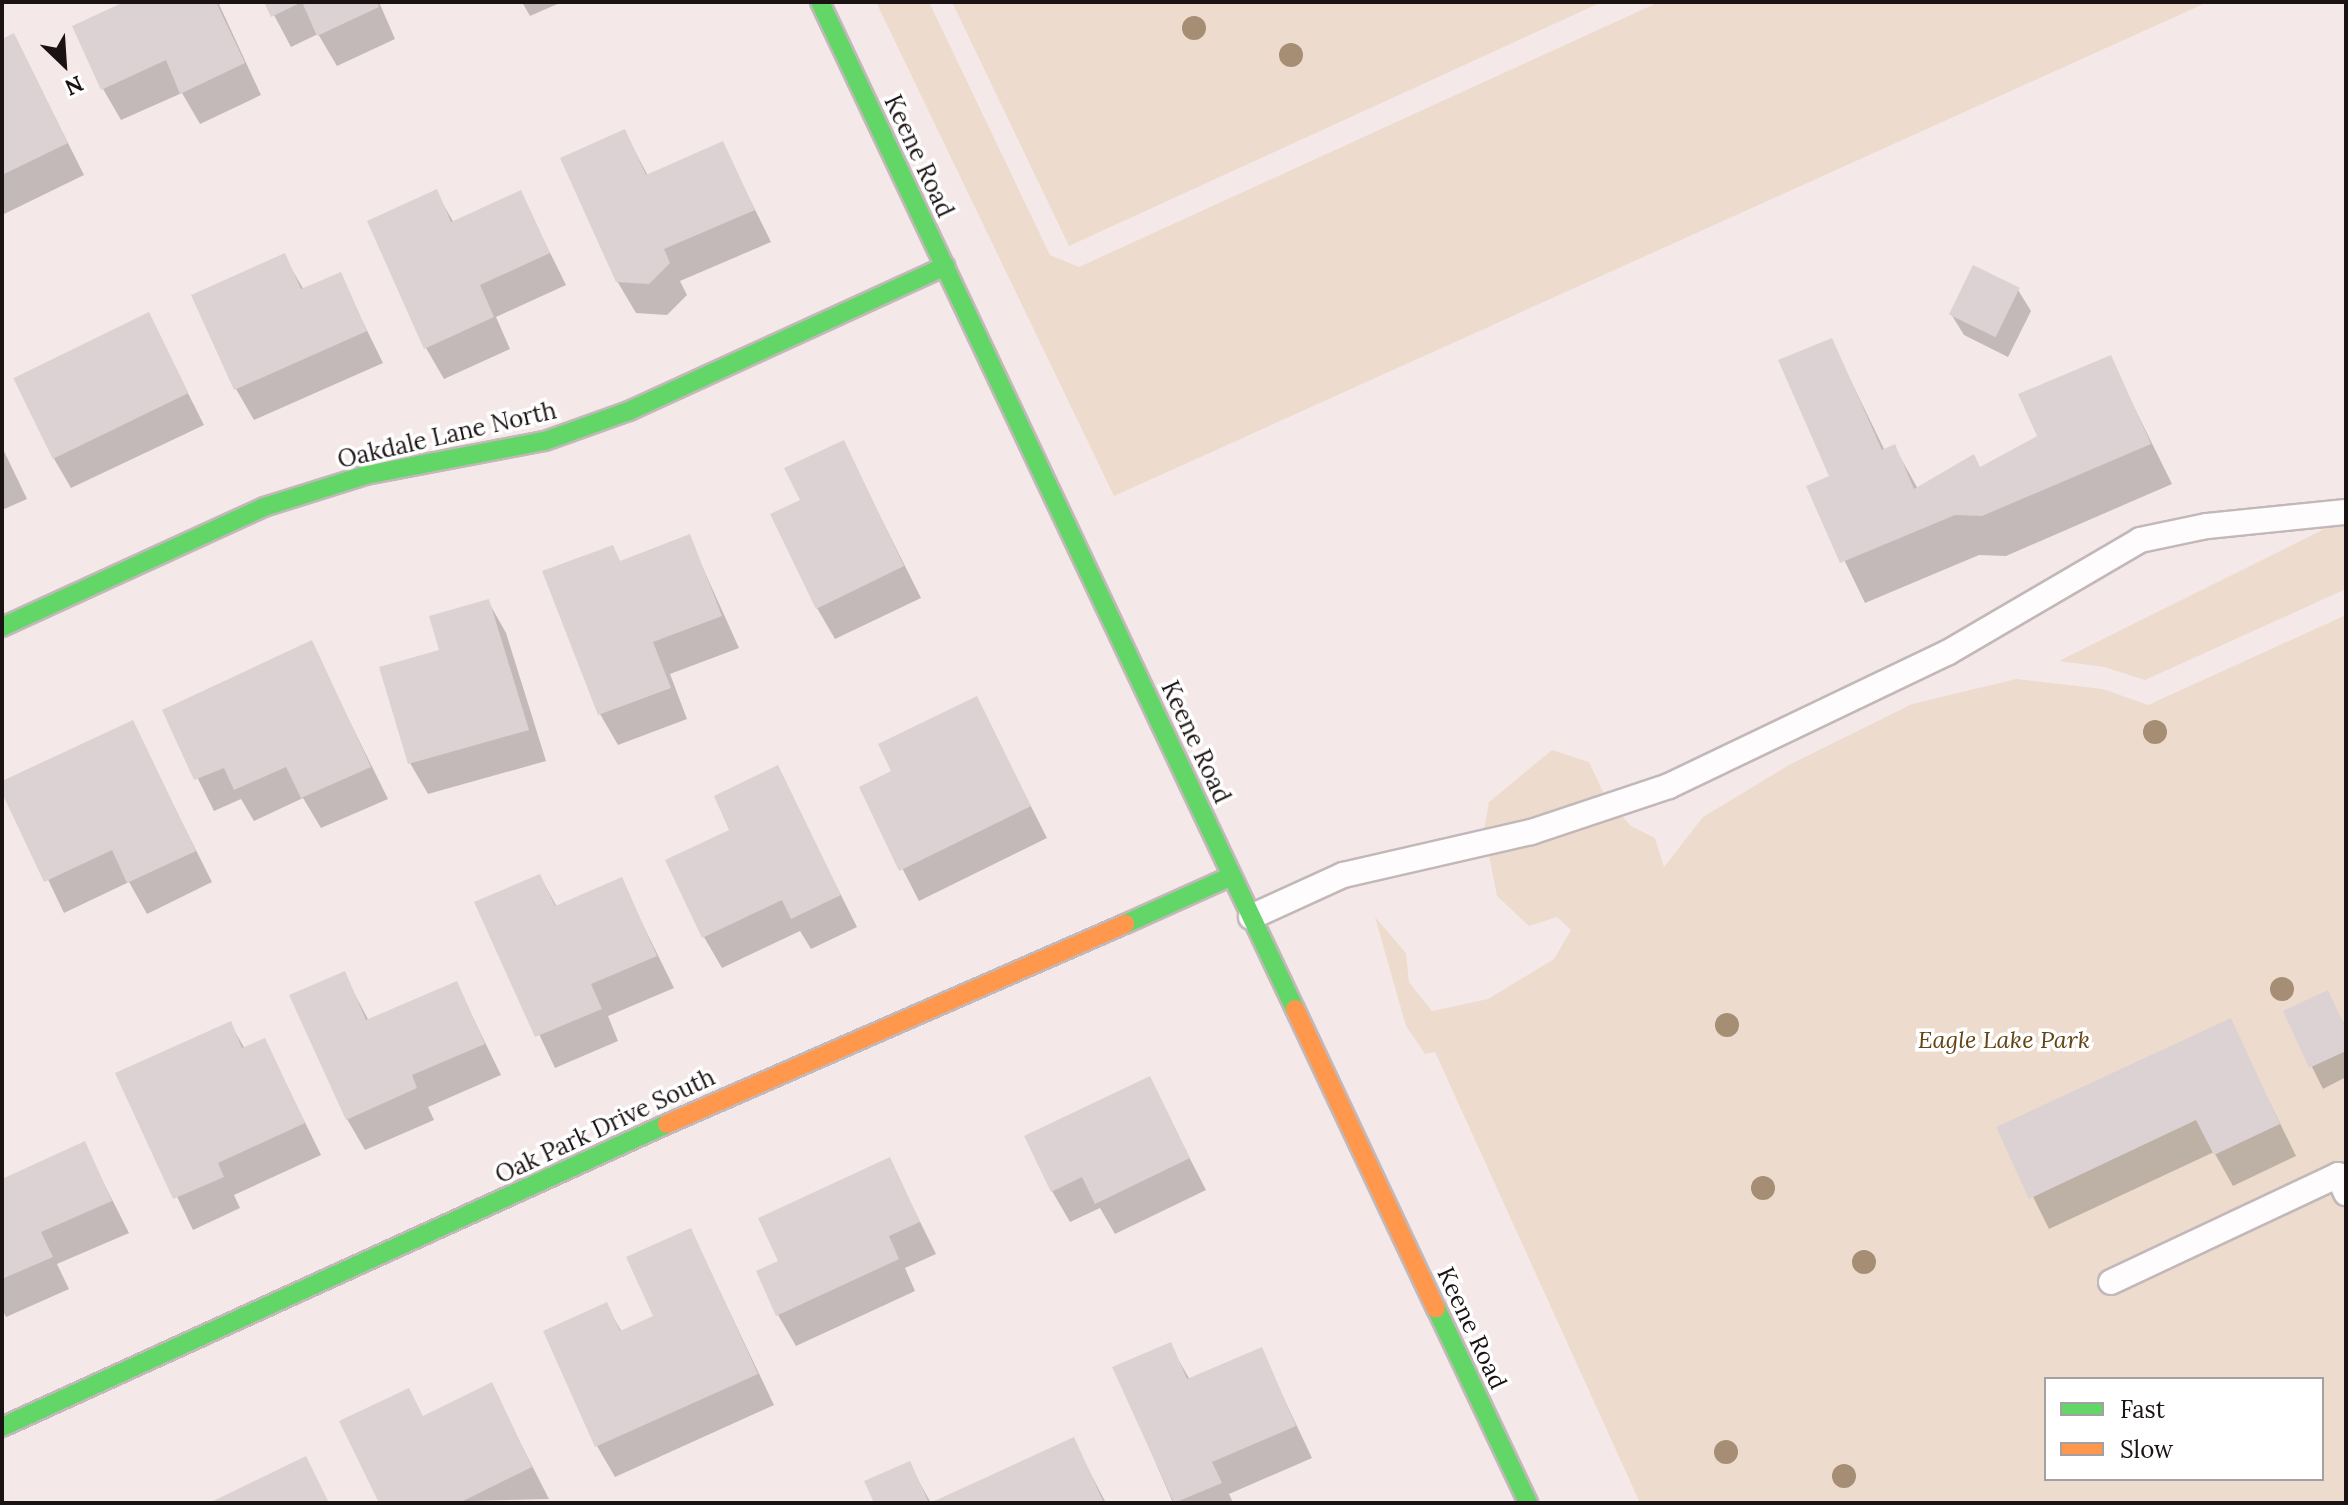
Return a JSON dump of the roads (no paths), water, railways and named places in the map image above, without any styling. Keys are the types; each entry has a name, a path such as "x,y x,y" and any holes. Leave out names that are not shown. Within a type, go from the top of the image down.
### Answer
{"street":[{"name":"Keene Road","path":"820,2 1528,1503"},
{"name":"Oakdale Lane North","path":"2,627 264,507 366,475 545,441 629,411 945,266"},
{"name":"Oak Park Drive South","path":"2,1427 783,1071 1018,973 1232,876"}],"lane":[{"path":"1251,917 1343,875 1531,832 1669,786 1947,653 2140,540 2207,526 2346,512"},
{"path":"2111,1282 2338,1175 2346,1193"}],"park label":[{"name":"Eagle Lake Park","path":"2004,1040"}]}
